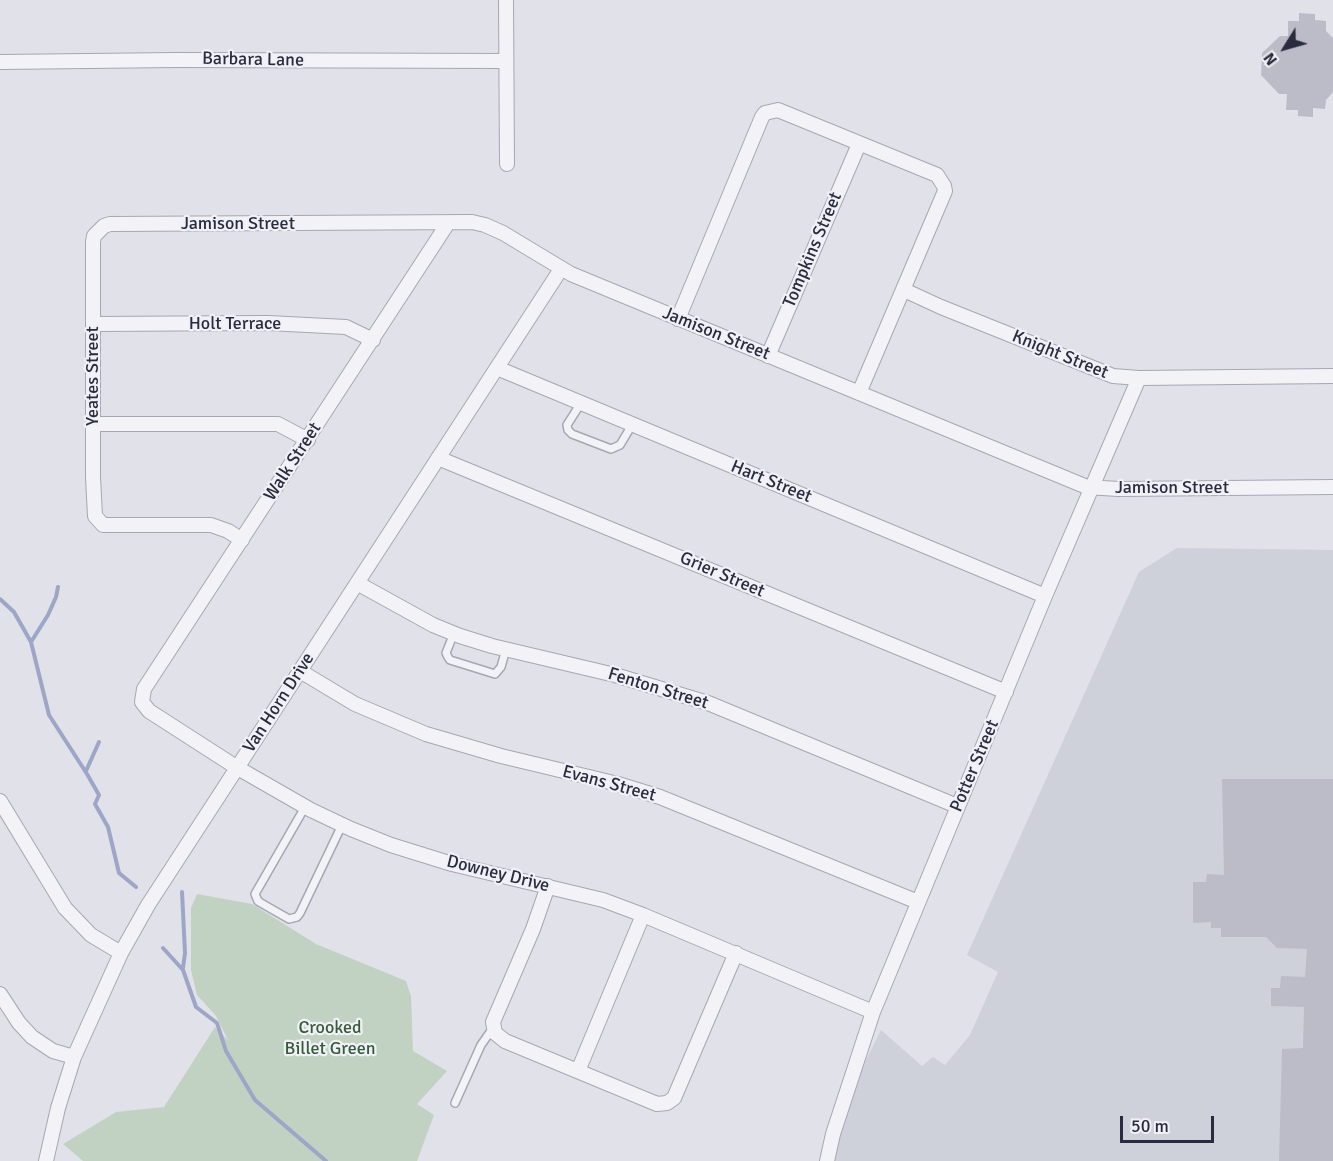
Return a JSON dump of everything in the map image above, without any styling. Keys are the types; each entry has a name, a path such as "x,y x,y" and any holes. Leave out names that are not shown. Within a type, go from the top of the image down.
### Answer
{"street":[{"path":"506,0 507,164"},
{"name":"Barbara Lane","path":"0,62 506,61"},
{"path":"678,319 762,117 771,111 778,110 937,175 945,186 940,202 859,393"},
{"name":"Tompkins Street","path":"768,356 859,144"},
{"name":"Jamison Street","path":"97,232 110,224 472,222 503,233 571,274 1091,488 1333,487"},
{"name":"Walk Street","path":"142,702 144,689 374,340 448,223"},
{"name":"Yeates Street","path":"97,232 93,242 95,516 103,525 211,525 228,531 242,540"},
{"name":"Van Horn Drive","path":"46,1161 58,1108 74,1057 121,953 148,905 561,269"},
{"name":"Knight Street","path":"904,290 1100,372 1120,378 1333,376"},
{"name":"Holt Terrace","path":"93,324 268,323 346,327 374,340"},
{"name":"Hart Street","path":"497,368 1045,596"},
{"name":"Potter Street","path":"827,1161 833,1134 873,1011 1045,596 1139,378"},
{"path":"93,424 278,424 308,440"},
{"name":"Grier Street","path":"438,458 1006,692"},
{"name":"Fenton Street","path":"357,583 454,633 506,650 615,675 708,703 957,806"},
{"name":"Evans Street","path":"300,671 355,704 426,734 470,748 618,784 660,797 918,902"},
{"name":"Downey Drive","path":"142,702 149,711 236,767 305,807 342,825 422,855 603,900 873,1011"},
{"path":"0,801 65,908 91,935 121,953"},
{"path":"548,886 533,928 493,1022 495,1033 505,1041 657,1104 667,1103 674,1098 736,953"},
{"path":"578,1071 643,915"},
{"path":"0,994 19,1023 32,1037 53,1051 74,1057"}],"lane":[{"path":"581,403 567,424 572,434 611,448 620,445 632,425"},
{"path":"454,633 446,653 450,660 495,674 501,666 506,650"},
{"path":"305,807 255,894 258,901 289,919 297,917 300,913 342,825"},
{"path":"455,1103 481,1046 493,1028"}],"shaded area":[{"path":"1177,548 1333,550 1333,1161 835,1161 836,1144 857,1078 881,1030 922,1066 933,1057 945,1065 970,1035 998,972 967,955 1139,572"}],"green space":[{"name":"Crooked Billet Green","path":"197,894 252,904 316,944 406,981 411,996 413,1051 447,1071 417,1104 434,1115 417,1161 83,1161 63,1144 116,1112 164,1107 215,1027 228,1040 216,1016 197,995 191,970 191,908"}],"building":[{"path":"1299,13 1315,14 1315,20 1326,21 1326,31 1333,38 1333,92 1326,100 1325,109 1313,108 1313,117 1298,116 1298,110 1286,110 1287,94 1279,94 1261,75 1262,53 1280,36 1288,36 1288,21 1299,21"},
{"path":"1222,779 1333,779 1333,1161 1279,1161 1282,1049 1303,1048 1304,1007 1271,1006 1271,988 1280,988 1281,976 1305,977 1307,949 1277,948 1266,937 1221,937 1221,928 1211,928 1211,922 1193,923 1193,882 1206,882 1207,874 1224,875"}],"waterway":[{"path":"31,642 48,615 58,587"},
{"path":"0,599 14,612 31,642 49,715 99,795 95,804 108,827 119,873 136,887"},
{"path":"86,771 99,742"},
{"path":"182,892 185,953 183,968"},
{"path":"163,948 183,970 196,1007 217,1023 226,1051 255,1100 326,1161"}]}
